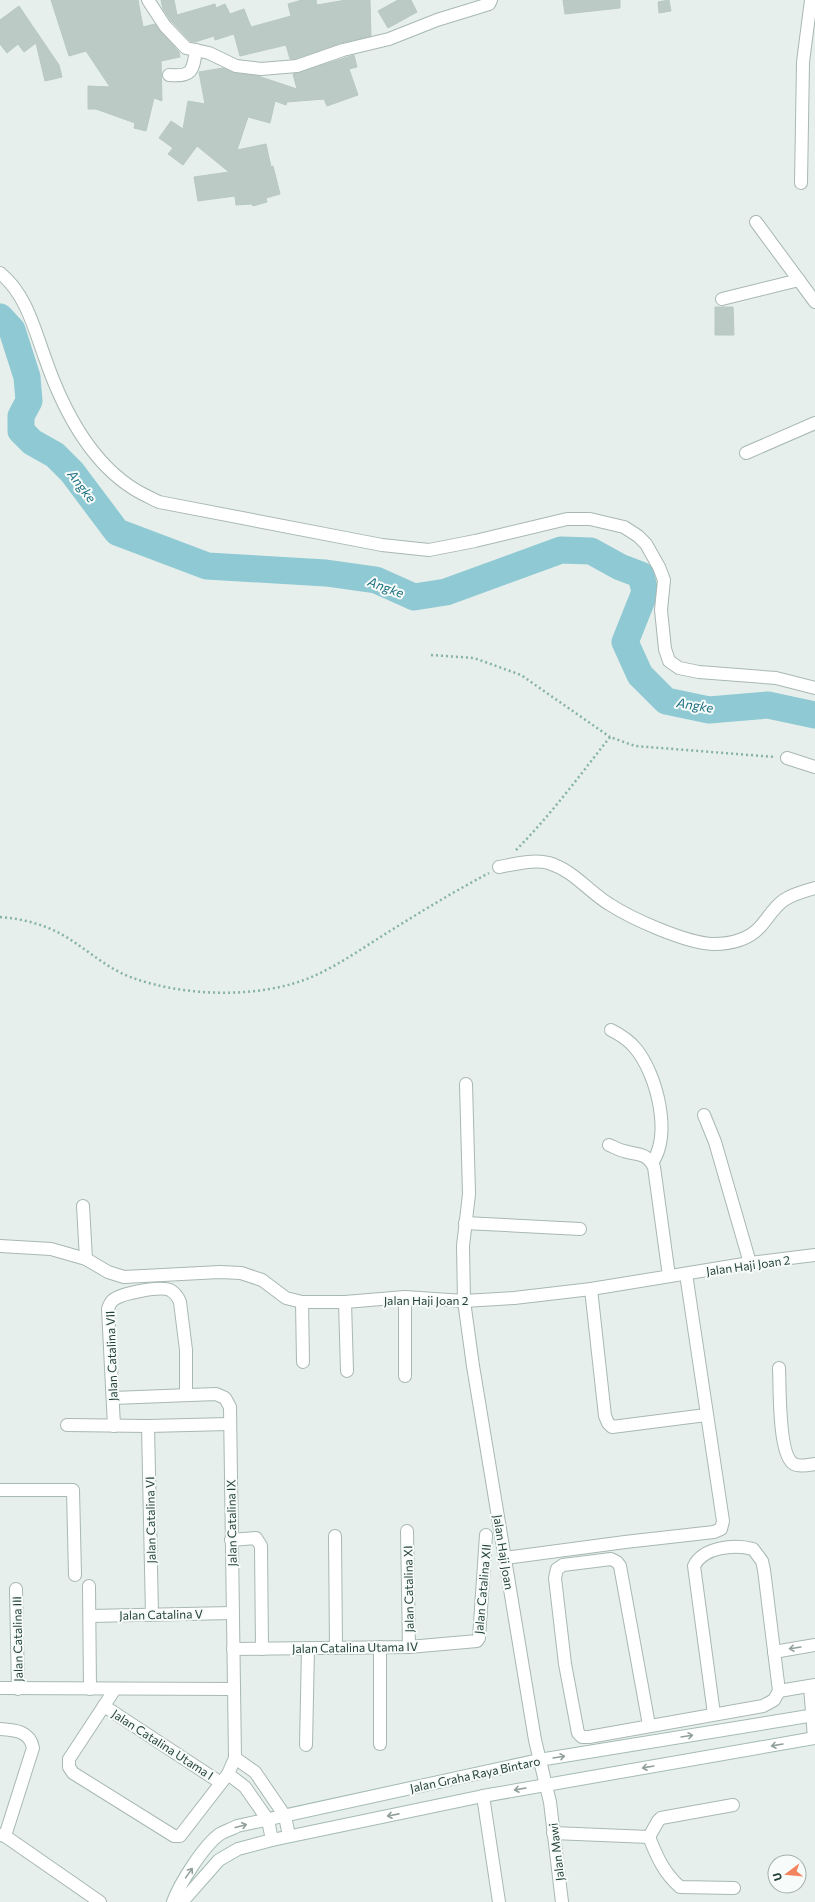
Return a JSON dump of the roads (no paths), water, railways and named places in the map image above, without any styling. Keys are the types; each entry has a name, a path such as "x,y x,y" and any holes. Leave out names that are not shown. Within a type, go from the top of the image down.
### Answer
{"street":[{"path":"148,0 165,26 186,48 212,54 236,66 261,69 297,66 343,50 389,39 437,20 489,4 491,0"},
{"path":"801,183 803,62 811,0"},
{"path":"169,75 178,76 190,72 193,66 196,50"},
{"path":"756,222 815,302"},
{"path":"0,273 10,281 21,298 32,320 48,367 68,413 96,455 114,474 134,489 159,502 382,545 429,550 475,541 567,518 590,519 624,526 646,544 659,567 664,580 661,610 665,649 668,661 679,668 686,670 776,678 815,688"},
{"path":"722,299 799,280"},
{"path":"746,454 815,423"},
{"path":"788,758 815,767"},
{"path":"499,867 532,861 548,863 564,869 609,904 651,926 690,939 712,944 731,943 746,938 758,928 783,901 793,895 815,888"},
{"path":"611,1030 627,1039 643,1059 658,1098 662,1132 658,1155 652,1163"},
{"name":"Jalan Haji Joan","path":"466,1084 469,1194 463,1246 464,1301 473,1366 539,1760 550,1802"},
{"path":"704,1115 715,1142 750,1263"},
{"path":"609,1145 624,1151 644,1155 652,1163 655,1172 670,1276"},
{"path":"83,1206 86,1259"},
{"path":"465,1223 580,1229"},
{"name":"Jalan Haji Joan 2","path":"0,1246 51,1249 86,1259 108,1272 124,1278 220,1272 241,1273 262,1280 286,1298 302,1302 345,1302 406,1297 464,1301 514,1298 591,1289 750,1263 815,1255"},
{"path":"505,1558 718,1531 721,1529 723,1521 686,1274"},
{"name":"Jalan Catalina VII","path":"114,1426 108,1309 112,1300 122,1295 166,1289 175,1293 180,1302 186,1350 186,1395"},
{"path":"591,1289 605,1416 608,1423 612,1427 706,1415"},
{"path":"405,1376 406,1297"},
{"path":"302,1302 303,1362"},
{"path":"345,1302 347,1371"},
{"path":"779,1368 781,1428 786,1452 790,1461 795,1465 815,1464"},
{"name":"Jalan Catalina IX","path":"186,1395 216,1394 225,1398 230,1408 229,1424 235,1758"},
{"path":"113,1398 186,1395"},
{"path":"67,1425 148,1426 229,1424"},
{"name":"Jalan Catalina VI","path":"148,1426 152,1615"},
{"path":"0,1490 73,1490 75,1575"},
{"name":"Jalan Catalina XI","path":"407,1531 409,1647"},
{"name":"Jalan Catalina XII","path":"477,1641 479,1638 486,1535"},
{"path":"335,1536 336,1648"},
{"path":"231,1540 256,1538 261,1546 262,1649"},
{"path":"649,1725 620,1566 618,1562 611,1560 563,1565 557,1569 554,1578 565,1664 578,1733 582,1737 589,1737 769,1704 774,1700 779,1691 764,1570 757,1553 753,1549 736,1547 716,1549 698,1558 694,1566 714,1714"},
{"path":"89,1586 90,1689"},
{"name":"Jalan Catalina III","path":"16,1589 18,1689"},
{"name":"Jalan Catalina V","path":"90,1616 232,1613"},
{"name":"Jalan Catalina Utama IV","path":"233,1649 409,1647 477,1641"},
{"path":"774,1652 815,1645"},
{"path":"380,1647 380,1744"},
{"path":"306,1745 308,1648"},
{"path":"779,1691 812,1686 815,1738"},
{"path":"0,1688 234,1689"},
{"path":"115,1689 70,1759 69,1767 73,1773 175,1836 182,1835 225,1778 235,1758 255,1772 285,1816 289,1836"},
{"name":"Jalan Catalina Utama I","path":"104,1706 225,1778 245,1787 268,1820"},
{"name":"Jalan Graha Raya Bintaro","path":"172,1902 178,1887 208,1845 220,1834 237,1826 539,1760 814,1716"},
{"path":"0,1729 22,1732 32,1742 33,1748 2,1836 100,1902"},
{"name":"Jalan Graha Raya Bintaro","path":"182,1902 219,1860 238,1849 272,1840 484,1796 815,1738"},
{"path":"484,1796 499,1902"},
{"name":"Jalan Mawi","path":"550,1802 562,1902"},
{"path":"649,1837 658,1821 662,1818 732,1806"},
{"path":"268,1820 272,1840"},
{"path":"553,1833 649,1837"},
{"path":"649,1837 669,1878 680,1887 734,1888"}],"waterway":[{"name":"Angke","path":"0,317 12,330 27,377 29,401 21,416 21,431 32,442 55,455 72,472 117,532 207,566 326,573 376,580 414,597 446,592 561,550 591,551 620,567 641,575 645,592 625,642 640,675 666,701 709,710 768,705 815,715"}]}
